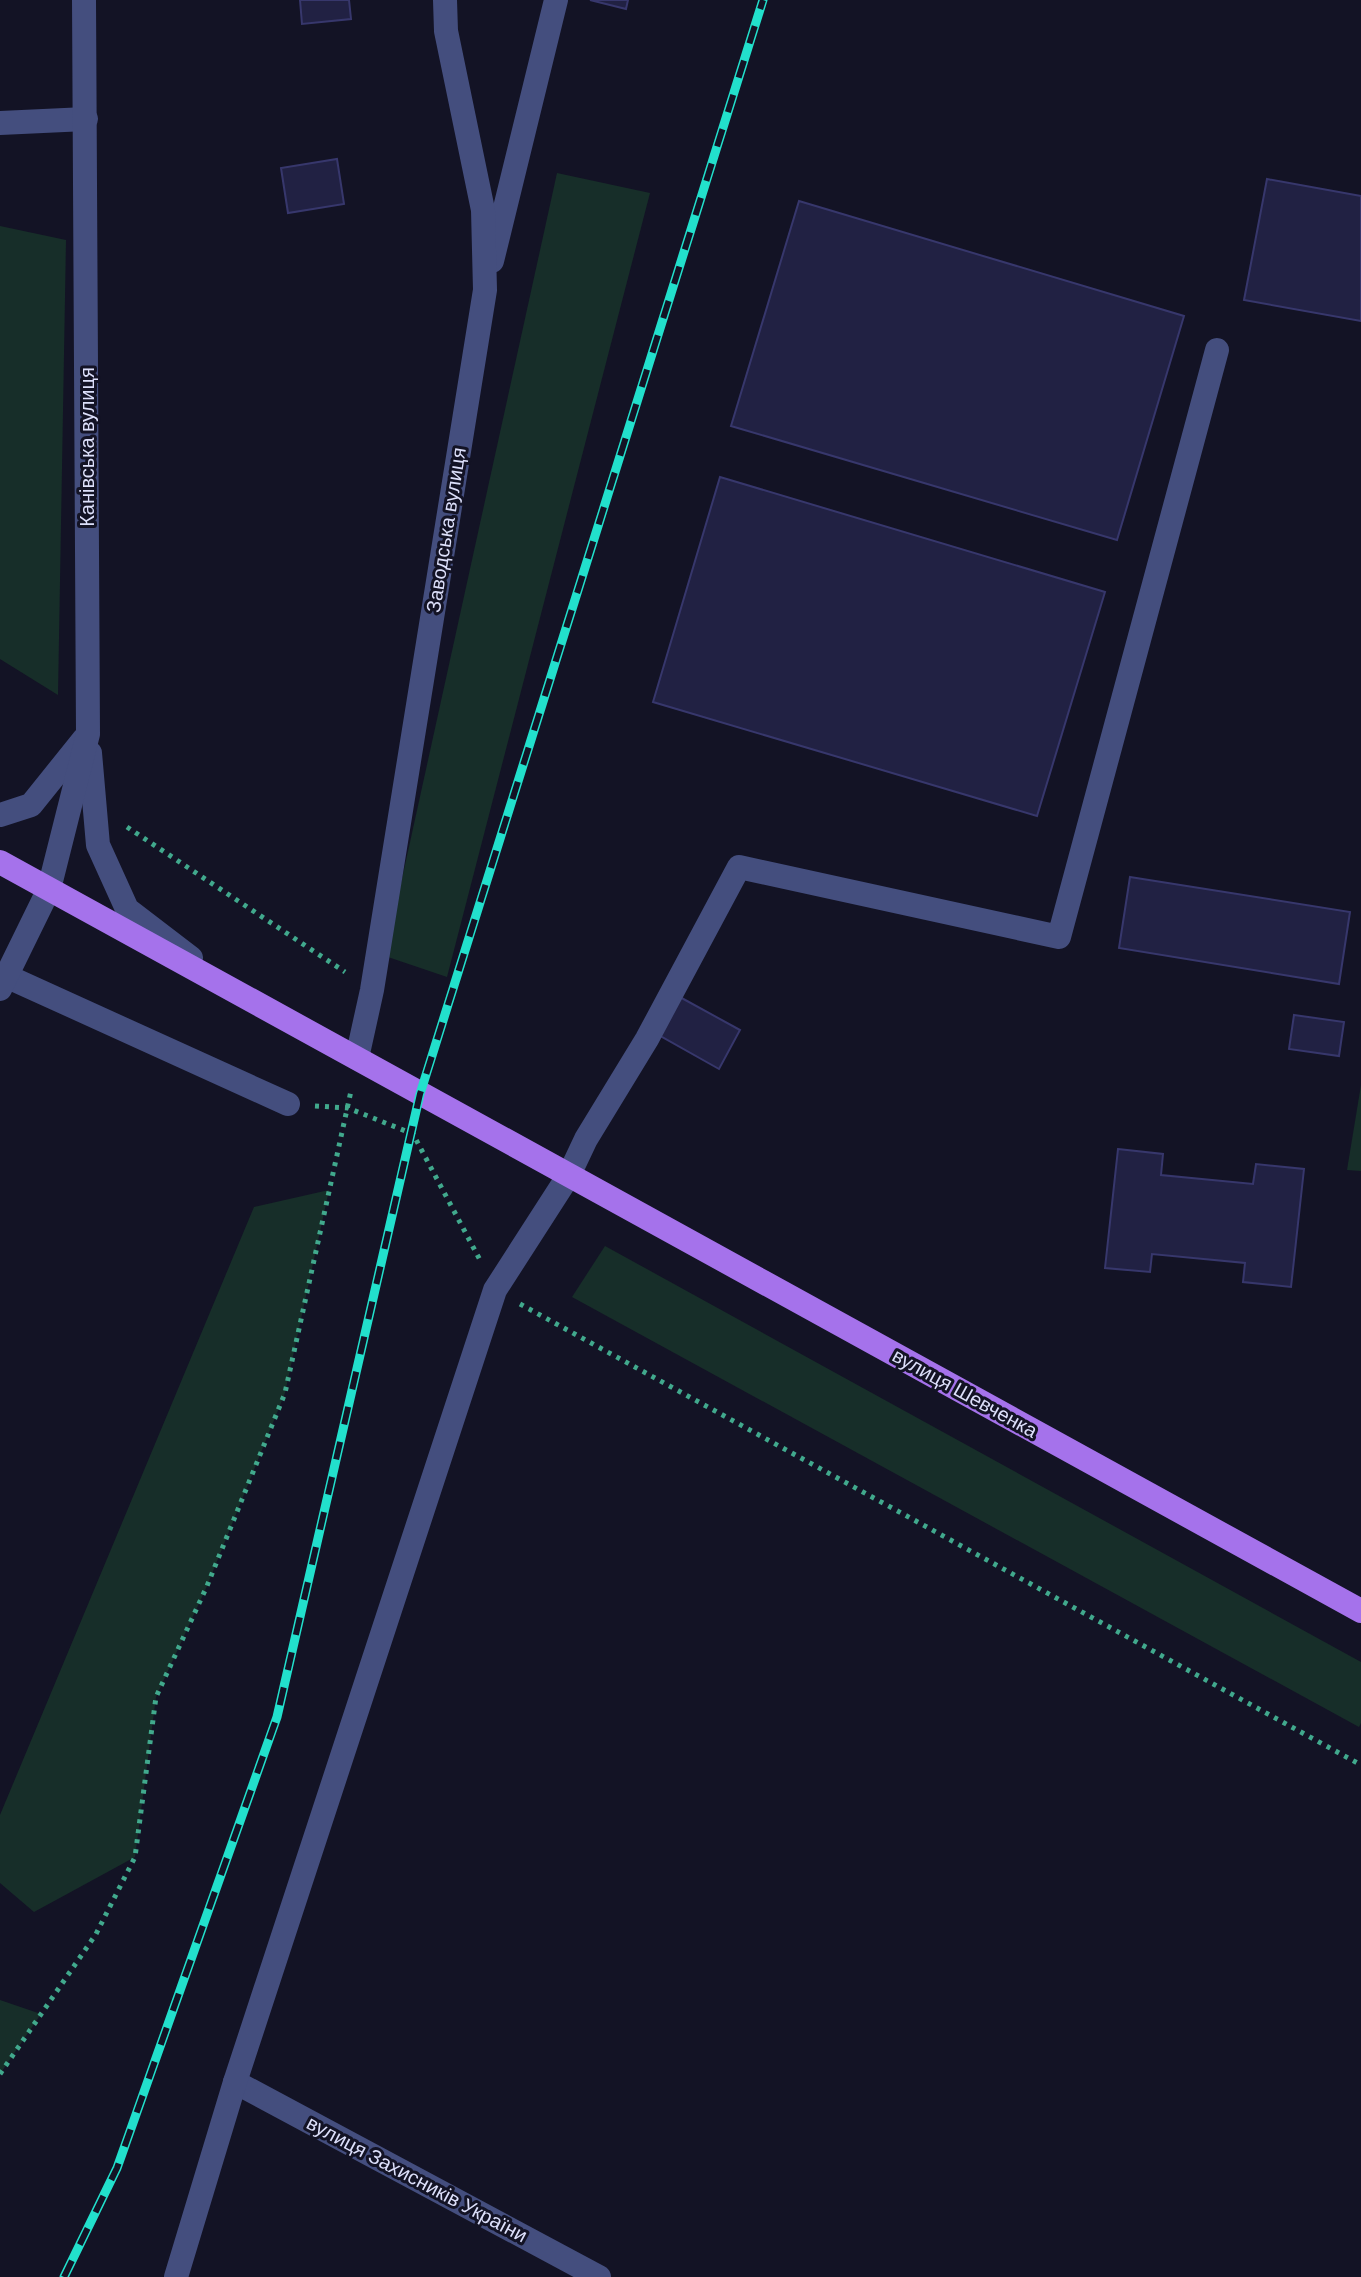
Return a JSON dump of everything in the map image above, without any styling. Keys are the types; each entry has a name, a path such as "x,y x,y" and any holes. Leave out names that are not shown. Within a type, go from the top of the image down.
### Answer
{"main road":[{"path":"0,862 49,889"},
{"name":"вулиця Шевченка","path":"49,889 1361,1611"}],"street":[{"name":"Канівська вулиця","path":"3,983 49,889 88,734 84,0"},
{"name":"Заводська вулиця","path":"357,1058 372,990 485,290 483,210 446,31 445,0"},
{"path":"485,290 556,0"},
{"path":"0,123 86,119"},
{"path":"176,2277 235,2082 495,1290 569,1175 586,1139 647,1039 739,867 1059,937 1217,350"},
{"path":"88,734 98,845 127,909 231,989"},
{"path":"0,815 31,805 88,734"},
{"path":"3,983 288,1104"},
{"name":"вулиця Захисників України","path":"235,2082 599,2277"}],"path":[{"path":"95,806 372,990"},
{"path":"0,2074 96,1934 135,1857 156,1697 207,1586 285,1393 357,1058"},
{"path":"288,1104 348,1108 413,1134 495,1290 1361,1765"}],"green space":[{"path":"557,173 650,193 447,977 385,956"},
{"path":"0,226 66,240 58,695 0,659"},
{"path":"1361,1085 1361,1171 1347,1170"},
{"path":"329,1190 285,1393 207,1586 156,1697 135,1857 34,1912 0,1883 0,1815 254,1207"},
{"path":"605,1246 1361,1662 1359,1727 572,1297"},
{"path":"0,2000 41,2014 0,2074"}],"building":[{"path":"300,0 349,0 351,19 302,24"},
{"path":"590,0 628,0 626,9"},
{"path":"337,159 344,204 288,213 281,168"},
{"path":"1267,179 1361,196 1361,321 1244,300"},
{"path":"799,201 1184,316 1117,540 731,426"},
{"path":"720,477 1105,592 1037,816 653,702"},
{"path":"1130,877 1350,912 1339,984 1119,948"},
{"path":"678,996 740,1030 719,1069 657,1034"},
{"path":"1294,1015 1344,1022 1339,1056 1289,1049"},
{"path":"1118,1149 1163,1154 1161,1175 1253,1184 1256,1164 1304,1169 1291,1287 1243,1282 1245,1263 1152,1254 1150,1272 1105,1268"}],"railway":[{"path":"64,2277 117,2168 277,1717 420,1094 763,0"}]}
